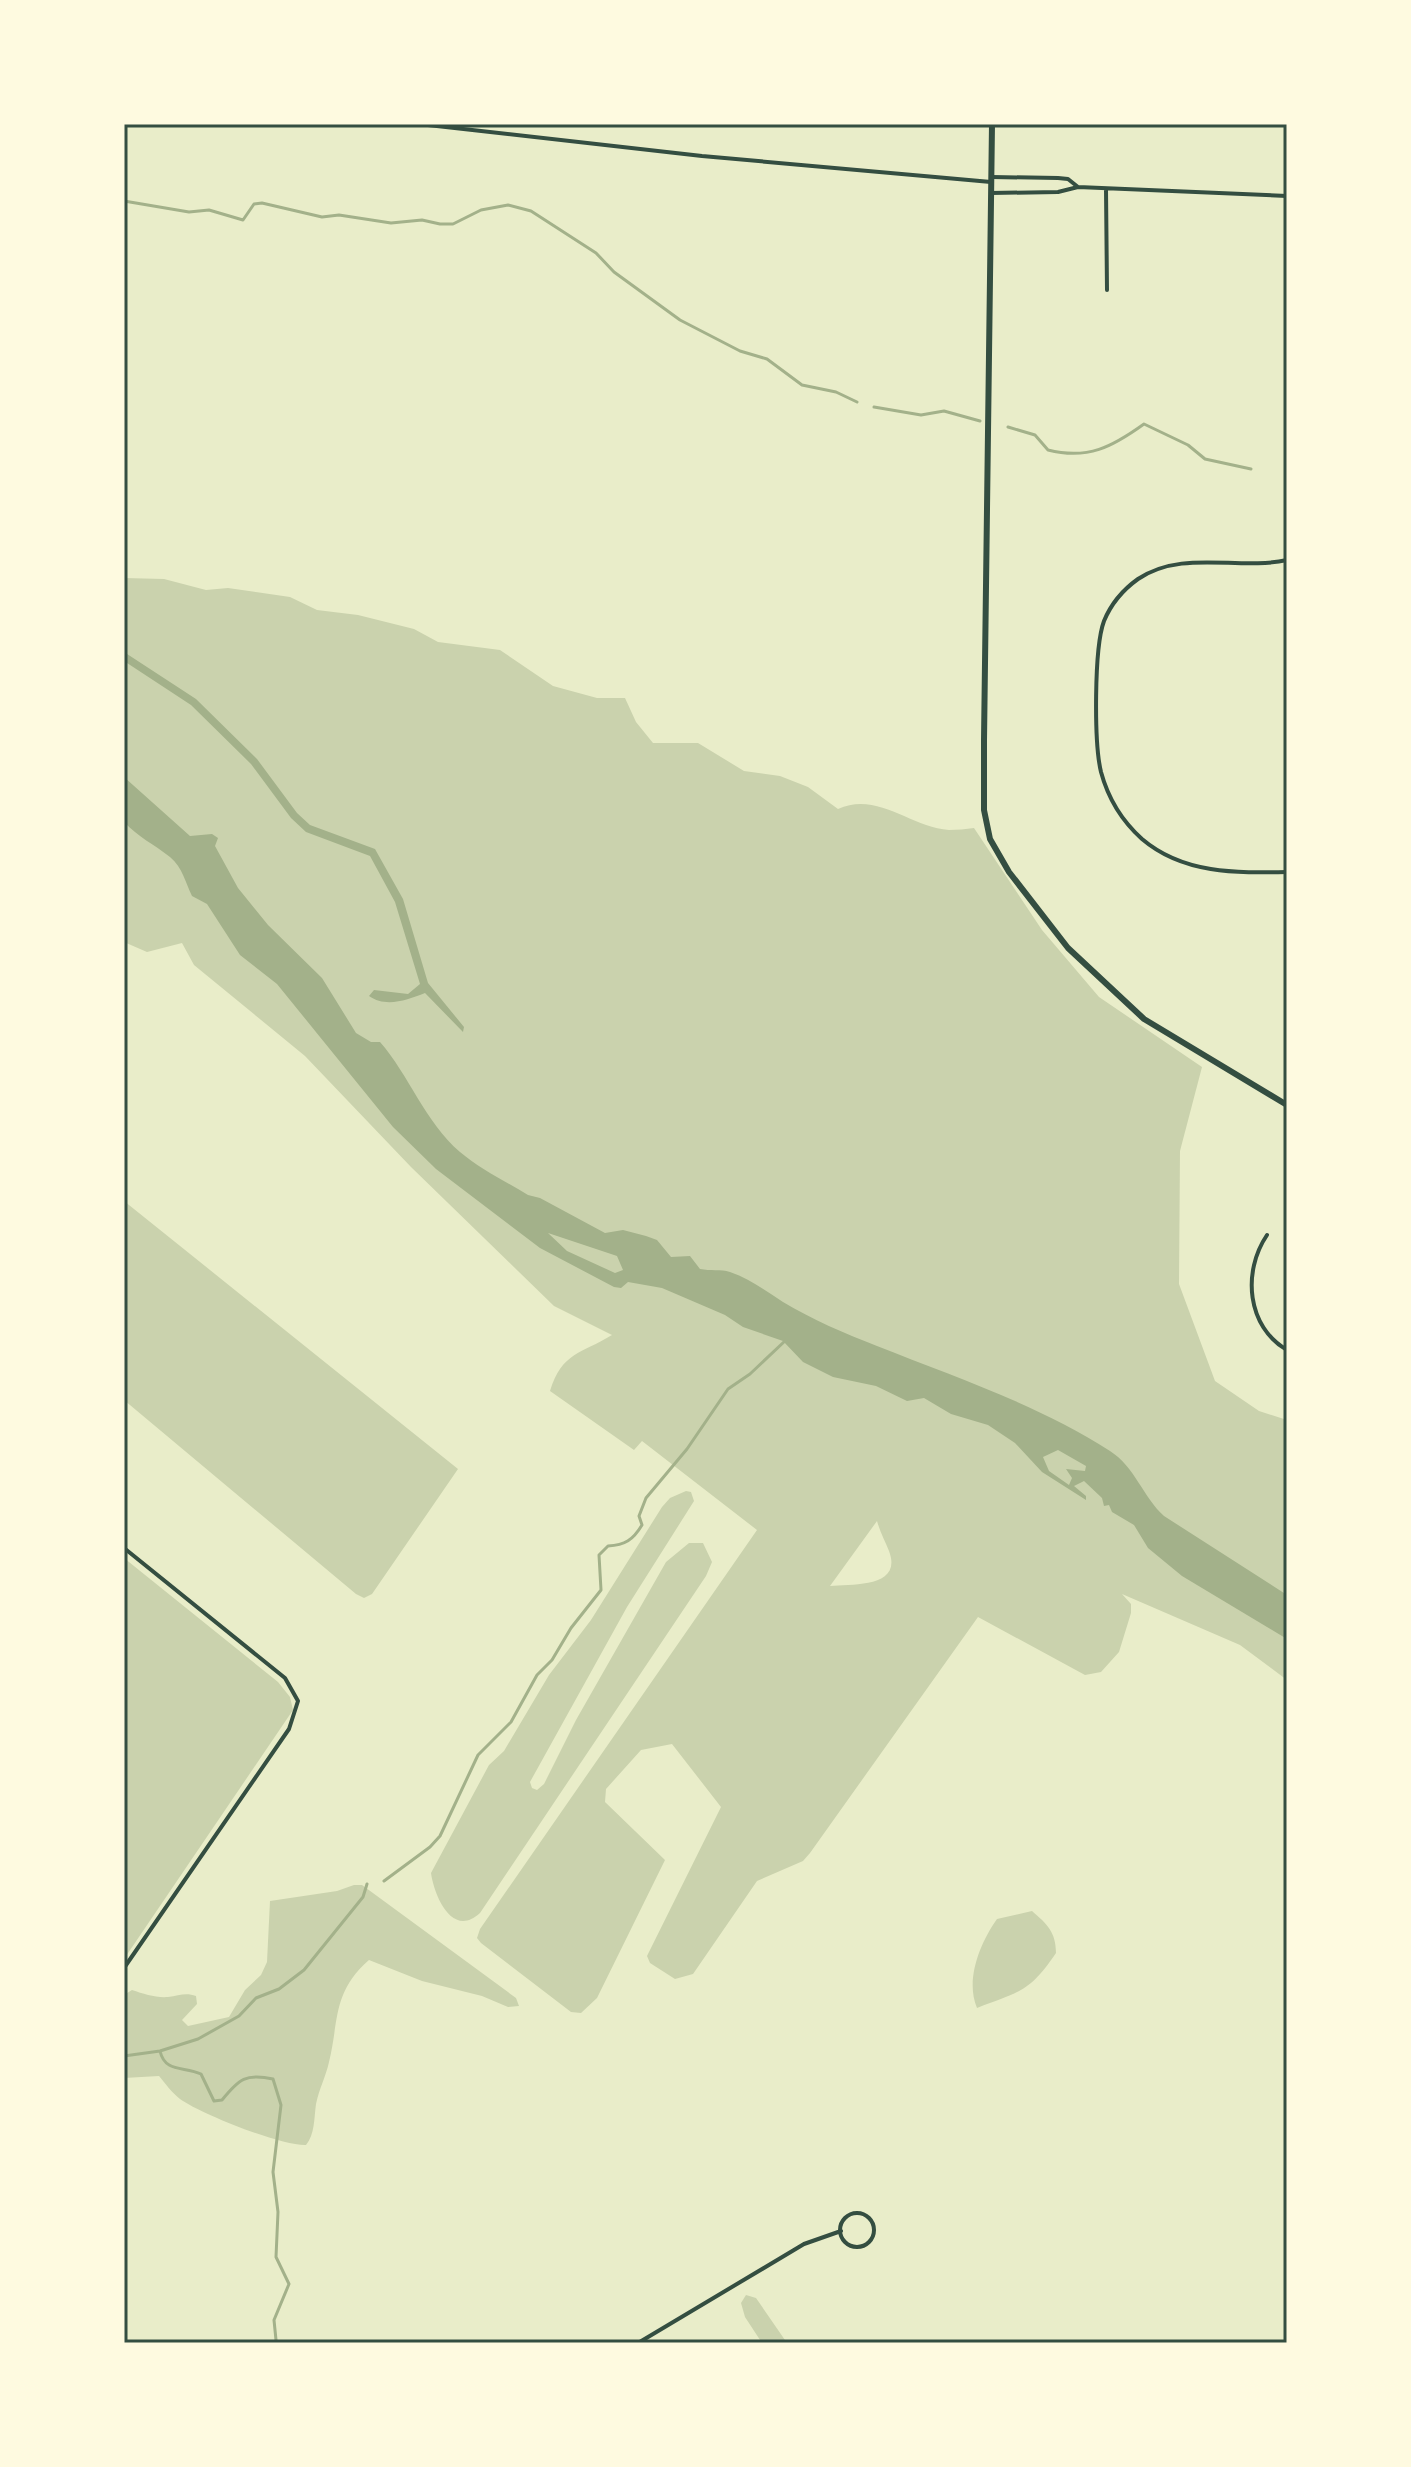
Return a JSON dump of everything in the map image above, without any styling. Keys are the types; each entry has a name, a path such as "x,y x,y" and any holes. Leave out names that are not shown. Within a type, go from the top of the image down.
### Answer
{"main road":[{"path":"992,124 983,754 987,829 1009,872 1068,948 1105,986 1160,1030 1287,1105"}],"street":[{"path":"419,124 702,156 992,180 1058,178 1068,179 1078,187"},
{"path":"991,193 1058,192 1078,187 1287,196"},
{"path":"1106,189 1107,290"},
{"path":"1287,560 1256,565 1171,565 1147,574 1126,589 1108,614 1100,641 1098,746 1110,797 1130,827 1157,850 1195,866 1217,871 1287,872"},
{"path":"1267,1235 1254,1265 1253,1299 1266,1332 1287,1350"},
{"path":"124,1548 285,1678 294,1691 298,1708 294,1721 124,1968"},
{"path":"855,2213 871,2220 874,2231 869,2242 858,2247 847,2243 841,2231 846,2218 855,2213"},
{"path":"638,2343 804,2244 830,2232 841,2231"}],"shaded area":[{"path":"124,578 164,579 206,590 228,588 290,597 317,610 358,615 414,629 438,642 500,650 553,686 597,698 625,698 636,722 653,743 698,743 744,771 780,776 808,787 838,809 866,804 935,827 949,830 974,828 1042,930 1099,997 1202,1067 1180,1151 1179,1284 1215,1381 1259,1411 1287,1420 1287,1680 1240,1645 1122,1594 1131,1604 1131,1613 1119,1652 1101,1672 1085,1675 978,1617 810,1853 803,1861 757,1881 693,1974 675,1979 650,1963 647,1956 721,1807 672,1744 641,1750 606,1789 605,1802 665,1860 597,1998 581,2013 571,2012 481,1943 477,1938 480,1929 757,1530 642,1441 634,1450 550,1391 560,1368 567,1361 612,1335 554,1306 411,1167 305,1056 194,965 182,943 147,952 124,942","holes":["877,1521 889,1551 889,1572 873,1582 830,1586"]},
{"path":"124,652 196,699 257,759 297,813 310,825 375,849 403,899 428,983 464,1027 463,1032 425,993 389,1002 369,996 374,990 408,994 420,984 395,902 370,856 306,832 291,818 251,764 191,705 124,661"},
{"path":"124,777 190,836 212,834 218,838 215,846 238,888 268,925 322,978 356,1033 371,1042 380,1042 437,1127 476,1164 528,1195 540,1198 605,1233 623,1230 657,1240 671,1257 690,1256 700,1269 737,1275 829,1326 996,1393 1083,1435 1119,1458 1164,1516 1287,1595 1287,1639 1182,1576 1148,1548 1134,1525 1112,1512 1109,1505 1104,1506 1102,1498 1084,1481 1074,1486 1086,1496 1086,1500 1042,1472 1015,1443 988,1425 951,1414 924,1398 907,1401 876,1386 833,1377 803,1362 783,1341 743,1327 725,1315 662,1288 628,1282 621,1288 614,1287 540,1248 436,1169 393,1127 277,984 240,955 207,904 192,896 174,861 124,822","holes":["548,1233 617,1256 623,1270 615,1273 567,1251","1058,1450 1086,1466 1085,1471 1066,1469 1072,1478 1069,1485 1049,1471 1043,1457"]},
{"path":"124,1201 458,1469 372,1594 364,1598 356,1594 124,1400"},
{"path":"691,1492 694,1501 627,1607 530,1782 532,1788 537,1790 544,1784 576,1720 666,1562 689,1543 703,1543 712,1562 706,1576 480,1913 470,1920 453,1918 440,1902 431,1873 489,1765 504,1751 549,1675 591,1620 662,1507 670,1498"},
{"path":"124,1558 278,1682 290,1697 293,1710 124,1959"},
{"path":"362,1885 516,1998 519,2006 508,2007 482,1996 422,1981 369,1960 357,1972 343,1996 329,2062 316,2104 313,2131 306,2145 261,2135 205,2113 180,2099 159,2076 124,2078 124,1995 132,1990 159,1997 196,1996 197,2004 182,2020 188,2026 229,2017 245,1990 261,1975 267,1962 270,1901 337,1891"},
{"path":"1032,1911 1050,1929 1056,1953 1024,1988 977,2008 973,1986 976,1962 991,1929 997,1919"},
{"path":"746,2295 756,2298 787,2343 762,2343 745,2317 741,2303"}],"waterway":[{"path":"124,201 189,212 209,210 243,220 254,204 262,203 322,217 339,215 391,223 422,220 453,224 481,210 508,205 531,211 596,253 614,272 680,320 740,351 767,359 802,385 836,392 857,402"},
{"path":"874,407 921,415 944,411 980,421"},
{"path":"1008,427 1035,435 1048,450 1075,453 1110,445 1144,424 1188,445 1205,459 1251,469"},
{"path":"384,1881 440,1836 478,1755 511,1722 537,1675 552,1660 571,1628 601,1590 599,1555 608,1546 624,1543 635,1534 642,1525 639,1516 646,1498 687,1449 728,1389 750,1374 786,1340"},
{"path":"124,2056 160,2051 198,2039 239,2016 256,1998 279,1989 304,1970 363,1897 367,1884"},
{"path":"160,2051 162,2058 171,2066 201,2074 214,2101 222,2100 233,2087 249,2077 273,2079 281,2105 273,2172 278,2212 276,2257 289,2284 274,2320 276,2340"}]}
